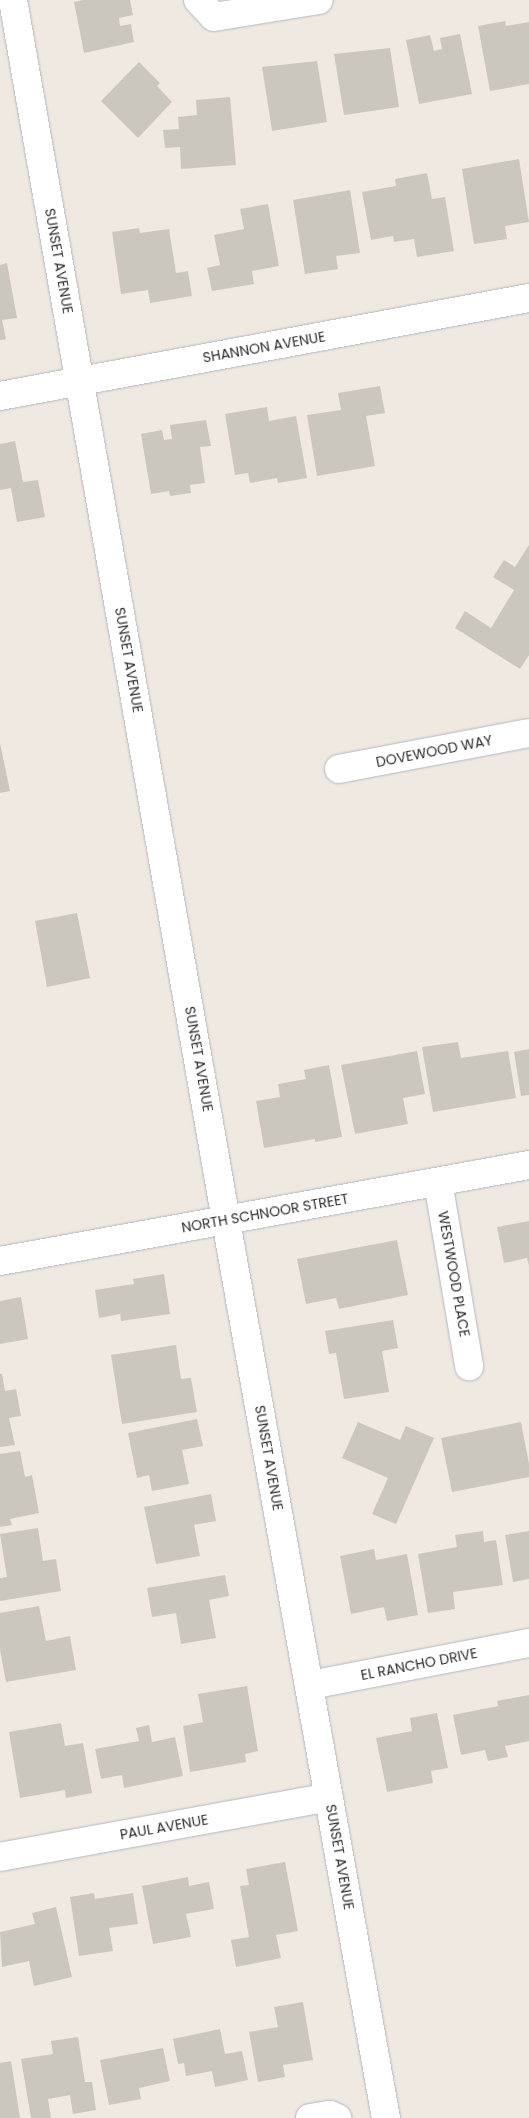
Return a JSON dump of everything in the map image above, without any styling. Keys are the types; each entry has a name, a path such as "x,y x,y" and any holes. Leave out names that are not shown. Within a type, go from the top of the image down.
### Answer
{"street":[{"name":"SUNSET AVENUE","path":"13,0 226,1220 386,2118"},
{"path":"199,2 214,17 319,0"},
{"name":"SHANNON AVENUE","path":"0,396 529,298"},
{"name":"DOVEWOOD WAY","path":"339,769 529,733"},
{"name":"NORTH SCHNOOR STREET","path":"0,1261 529,1165"},
{"name":"WESTWOOD PLACE","path":"438,1182 469,1366"},
{"name":"EL RANCHO DRIVE","path":"310,1684 529,1643"},
{"name":"PAUL AVENUE","path":"0,1857 329,1797"},
{"path":"310,2118 330,2114 337,2118"}],"building":[{"path":"83,0 130,0 133,15 119,18 120,26 131,24 134,42 84,53 74,2"},
{"path":"505,21 506,26 529,22 529,84 490,91 478,26"},
{"path":"460,34 472,94 419,104 406,40 430,35 434,51 442,49 440,38"},
{"path":"390,48 399,107 344,115 334,54"},
{"path":"317,61 327,122 272,131 262,67"},
{"path":"139,62 160,83 157,86 172,102 138,138 101,101"},
{"path":"230,97 236,165 181,169 180,147 165,148 163,130 179,129 178,117 197,115 196,100"},
{"path":"519,159 529,222 505,226 507,239 474,244 462,169"},
{"path":"427,173 432,199 445,197 454,251 417,257 414,239 394,242 393,236 371,240 362,192 396,186 395,179"},
{"path":"350,190 360,253 336,256 338,269 305,274 293,200"},
{"path":"268,204 279,266 252,271 254,284 212,291 207,268 220,265 214,235 244,229 240,209"},
{"path":"139,228 140,233 169,229 176,273 188,271 192,296 150,303 148,290 121,294 112,232"},
{"path":"7,263 17,318 2,320 6,339 0,340 0,265"},
{"path":"380,386 385,413 366,416 375,466 317,476 307,415 341,410 338,393"},
{"path":"267,407 269,421 296,416 307,478 278,483 277,478 250,483 248,473 235,475 225,414"},
{"path":"206,420 211,446 200,447 205,483 190,485 191,493 170,496 169,491 151,494 141,434 162,430 164,440 172,439 170,425"},
{"path":"15,441 23,482 38,480 45,517 17,522 11,488 0,490 0,444"},
{"path":"529,545 529,655 520,669 455,628 465,611 491,628 514,590 493,577 504,560 515,567"},
{"path":"0,743 10,791 0,793"},
{"path":"77,913 90,978 47,987 35,921"},
{"path":"458,1042 461,1058 508,1051 516,1098 433,1112 422,1047"},
{"path":"529,1049 529,1095 521,1096 514,1052"},
{"path":"417,1051 425,1094 403,1098 408,1124 355,1134 341,1065"},
{"path":"329,1065 342,1137 315,1142 315,1139 264,1148 256,1101 280,1097 278,1084 306,1079 304,1070"},
{"path":"529,1221 529,1266 527,1258 504,1263 497,1227"},
{"path":"397,1240 408,1295 339,1309 336,1298 306,1304 297,1259"},
{"path":"164,1274 170,1314 121,1321 120,1314 99,1318 95,1290 134,1284 133,1279"},
{"path":"21,1297 28,1339 0,1344 0,1301"},
{"path":"393,1320 398,1348 382,1351 389,1392 344,1399 336,1353 329,1354 325,1331"},
{"path":"176,1345 181,1379 191,1378 197,1412 122,1424 111,1355"},
{"path":"0,1374 2,1374 5,1391 16,1389 21,1416 9,1418 15,1445 0,1447"},
{"path":"197,1419 203,1446 182,1450 189,1484 152,1491 149,1475 137,1478 128,1433"},
{"path":"358,1422 400,1440 406,1426 434,1438 396,1524 372,1514 388,1478 342,1458"},
{"path":"521,1422 529,1464 529,1477 452,1492 441,1438"},
{"path":"20,1451 25,1477 32,1475 39,1513 10,1519 12,1525 0,1527 0,1454"},
{"path":"211,1494 216,1521 194,1525 200,1556 156,1564 144,1507"},
{"path":"38,1528 43,1561 56,1559 61,1591 0,1601 0,1578 7,1577 0,1534"},
{"path":"483,1531 484,1542 496,1540 503,1585 453,1592 455,1609 428,1613 418,1554 457,1547 455,1535"},
{"path":"529,1531 529,1579 513,1582 505,1535"},
{"path":"374,1549 376,1560 407,1554 418,1615 387,1621 384,1607 351,1614 340,1556"},
{"path":"225,1575 229,1596 209,1600 216,1638 181,1644 176,1613 152,1617 147,1588"},
{"path":"39,1606 46,1641 70,1636 76,1670 6,1682 0,1650 0,1613"},
{"path":"247,1686 258,1751 245,1754 246,1762 190,1772 183,1726 203,1722 198,1694"},
{"path":"529,1695 529,1741 505,1746 508,1757 488,1761 485,1750 461,1755 453,1715 498,1706 497,1701"},
{"path":"437,1713 448,1768 431,1771 433,1783 387,1792 376,1738 412,1731 410,1718"},
{"path":"61,1723 65,1746 83,1743 92,1793 66,1798 65,1790 20,1798 9,1732"},
{"path":"149,1725 152,1742 175,1737 183,1776 124,1788 122,1775 101,1779 95,1749 139,1741 136,1728"},
{"path":"285,1862 298,1931 276,1935 281,1958 236,1967 231,1940 249,1937 240,1886 249,1885 246,1869"},
{"path":"188,1877 189,1886 209,1882 214,1909 186,1914 191,1937 153,1944 142,1886"},
{"path":"94,1893 95,1899 133,1893 138,1924 109,1928 113,1951 79,1956 70,1897"},
{"path":"56,1907 72,1977 34,1986 29,1961 2,1967 0,1932 35,1924 32,1913"},
{"path":"303,2002 313,2060 283,2065 285,2077 258,2082 249,2032 278,2027 274,2007"},
{"path":"220,2029 225,2054 242,2051 248,2080 215,2087 212,2071 186,2076 184,2063 178,2064 173,2039"},
{"path":"78,2037 85,2082 92,2082 96,2110 73,2114 70,2095 48,2099 51,2118 31,2118 21,2059 53,2054 51,2041"},
{"path":"163,2048 170,2081 139,2088 141,2099 109,2105 100,2060"},
{"path":"11,2061 20,2118 0,2118 0,2063"}]}
